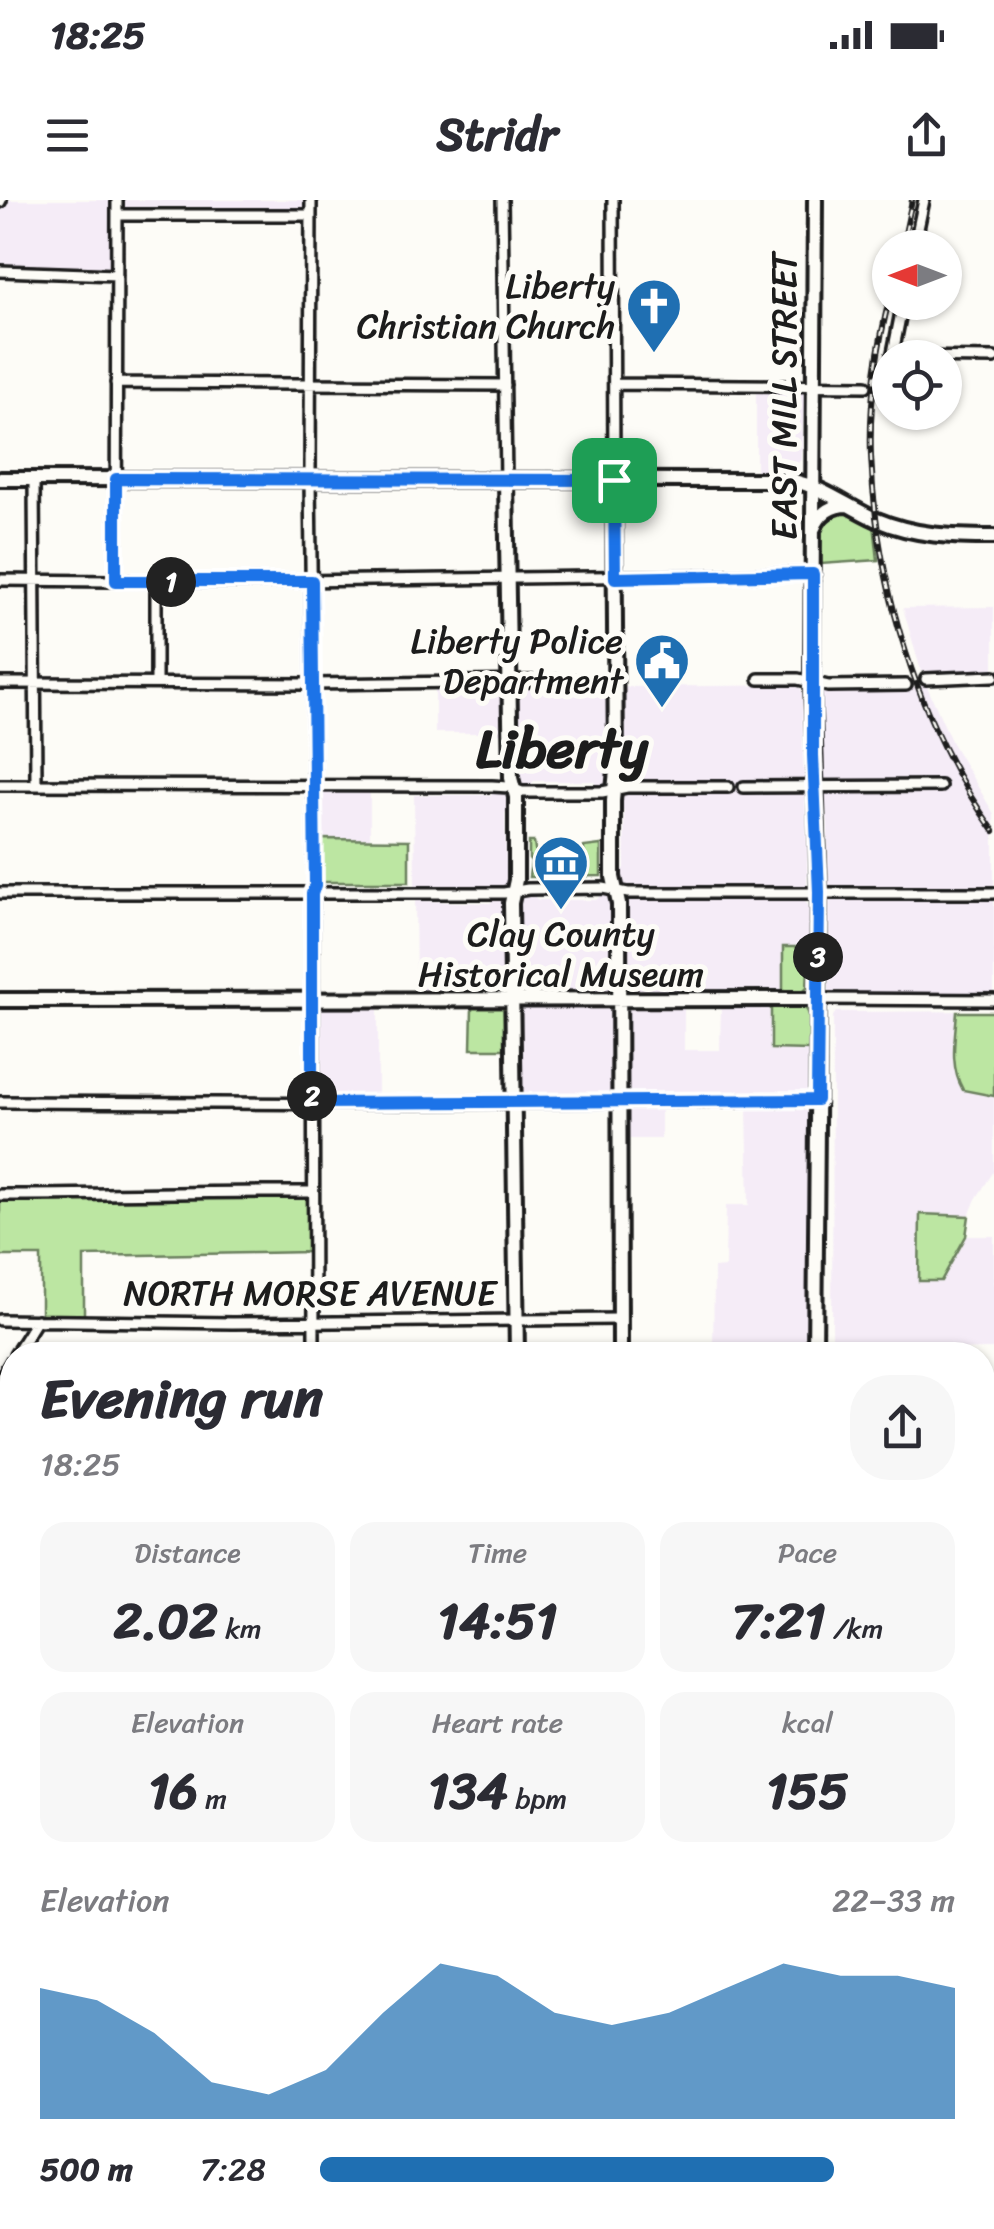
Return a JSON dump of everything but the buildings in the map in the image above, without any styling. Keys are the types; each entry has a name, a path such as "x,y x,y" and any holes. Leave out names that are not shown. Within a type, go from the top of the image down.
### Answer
{"street":[{"path":"116,581 118,200"},
{"path":"311,200 314,1342"},
{"path":"502,200 509,682 512,788 516,797 516,880 512,903 517,1342"},
{"path":"613,200 613,854 619,904 620,1342"},
{"name":"EAST MILL STREET","path":"815,200 812,681 819,892 816,1342"},
{"path":"918,230 924,200"},
{"path":"117,215 311,215"},
{"path":"0,271 116,275"},
{"path":"962,358 994,358"},
{"path":"116,383 505,385"},
{"path":"614,384 866,386"},
{"path":"0,480 790,480 813,485 877,520 941,538 994,537"},
{"path":"34,480 36,784"},
{"path":"813,531 826,511 849,504"},
{"path":"0,580 507,580 813,574"},
{"path":"156,582 156,683"},
{"path":"926,679 994,676"},
{"path":"758,679 812,681 828,686 906,685"},
{"path":"0,683 616,680"},
{"path":"0,784 492,786 522,792 728,787"},
{"path":"744,787 940,786"},
{"path":"0,893 312,894 586,888 616,892 994,893"},
{"path":"0,1000 994,1000"},
{"path":"0,1102 817,1100"},
{"path":"0,1195 312,1192"},
{"name":"NORTH MORSE AVENUE","path":"0,1320 314,1322 620,1318"},
{"path":"23,1342 37,1320"}],"shaded area":[{"path":"0,200 311,200 311,215 118,215 117,275 0,273"},
{"path":"756,387 805,391 801,459 794,469 756,474"},
{"path":"994,607 994,672 921,671 903,608"},
{"path":"926,684 952,743 994,814 994,995 829,994 828,825 821,691 908,689"},
{"path":"435,685 501,687 503,733 435,733"},
{"path":"793,685 802,692 808,807 807,885 622,888 618,875 625,868 624,811 617,803 624,784 622,776 626,775 625,687"},
{"path":"608,686 612,781 608,787 599,787 593,781 534,781 528,788 517,786 514,771 518,767 518,688"},
{"path":"495,791 509,794 512,807 505,813 506,871 513,878 510,887 415,887 414,795 491,795"},
{"path":"321,793 370,793 370,840 319,839"},
{"path":"523,893 538,900 596,900 604,893 611,894 615,909 611,913 611,992 522,991 516,909 518,895"},
{"path":"415,896 421,901 490,903 496,897 506,900 502,991 416,991"},
{"path":"624,901 805,901 809,907 809,947 784,948 783,994 631,993 627,989 623,910"},
{"path":"610,1004 612,1096 522,1095 523,1005"},
{"path":"631,1004 684,1004 684,1050 720,1050 721,1005 771,1004 771,1049 809,1050 809,1088 798,1096 628,1094 626,1008"},
{"path":"324,1005 378,1005 378,1097 321,1096"},
{"path":"994,1011 994,1171 969,1216 920,1215 919,1280 941,1281 966,1236 994,1236 994,1342 832,1342 836,1012"},
{"path":"747,1106 800,1107 810,1119 809,1342 713,1342 714,1268 725,1267 726,1205 749,1205"},
{"path":"628,1107 661,1107 661,1139 626,1139 626,1118 622,1112"}],"green space":[{"path":"840,510 874,524 878,560 821,564 823,525"},
{"path":"319,839 409,840 409,882 320,882"},
{"path":"529,842 534,842 539,855 537,862 563,866 578,863 584,847 601,845 601,876 529,877"},
{"path":"783,947 809,947 807,987 800,994 783,994"},
{"path":"771,1004 796,1005 807,1011 809,1050 771,1049"},
{"path":"472,1008 507,1008 508,1049 471,1049"},
{"path":"957,1012 994,1012 994,1096 963,1090 959,1081 954,1052"},
{"path":"305,1197 309,1201 309,1252 84,1256 84,1316 41,1315 41,1256 0,1256 0,1200"},
{"path":"920,1214 969,1216 966,1236 941,1281 919,1281"}],"tunnel":[{"path":"906,685 926,679"}],"railway":[{"path":"906,230 912,200"},
{"path":"885,320 871,416 871,456 892,603 923,700 943,746 994,831"}],"place":[{"name":"Liberty Christian Church","path":"654,355"},
{"name":"Liberty Police Department","path":"662,710"},
{"name":"Clay County Historical Museum","path":"561,912"}],"district":[{"name":"Liberty","path":"562,748"}],"route":[{"path":"116,479 614,480 615,578 813,574 813,755 819,892 817,1100 312,1103 312,581 116,581 116,479"}]}
